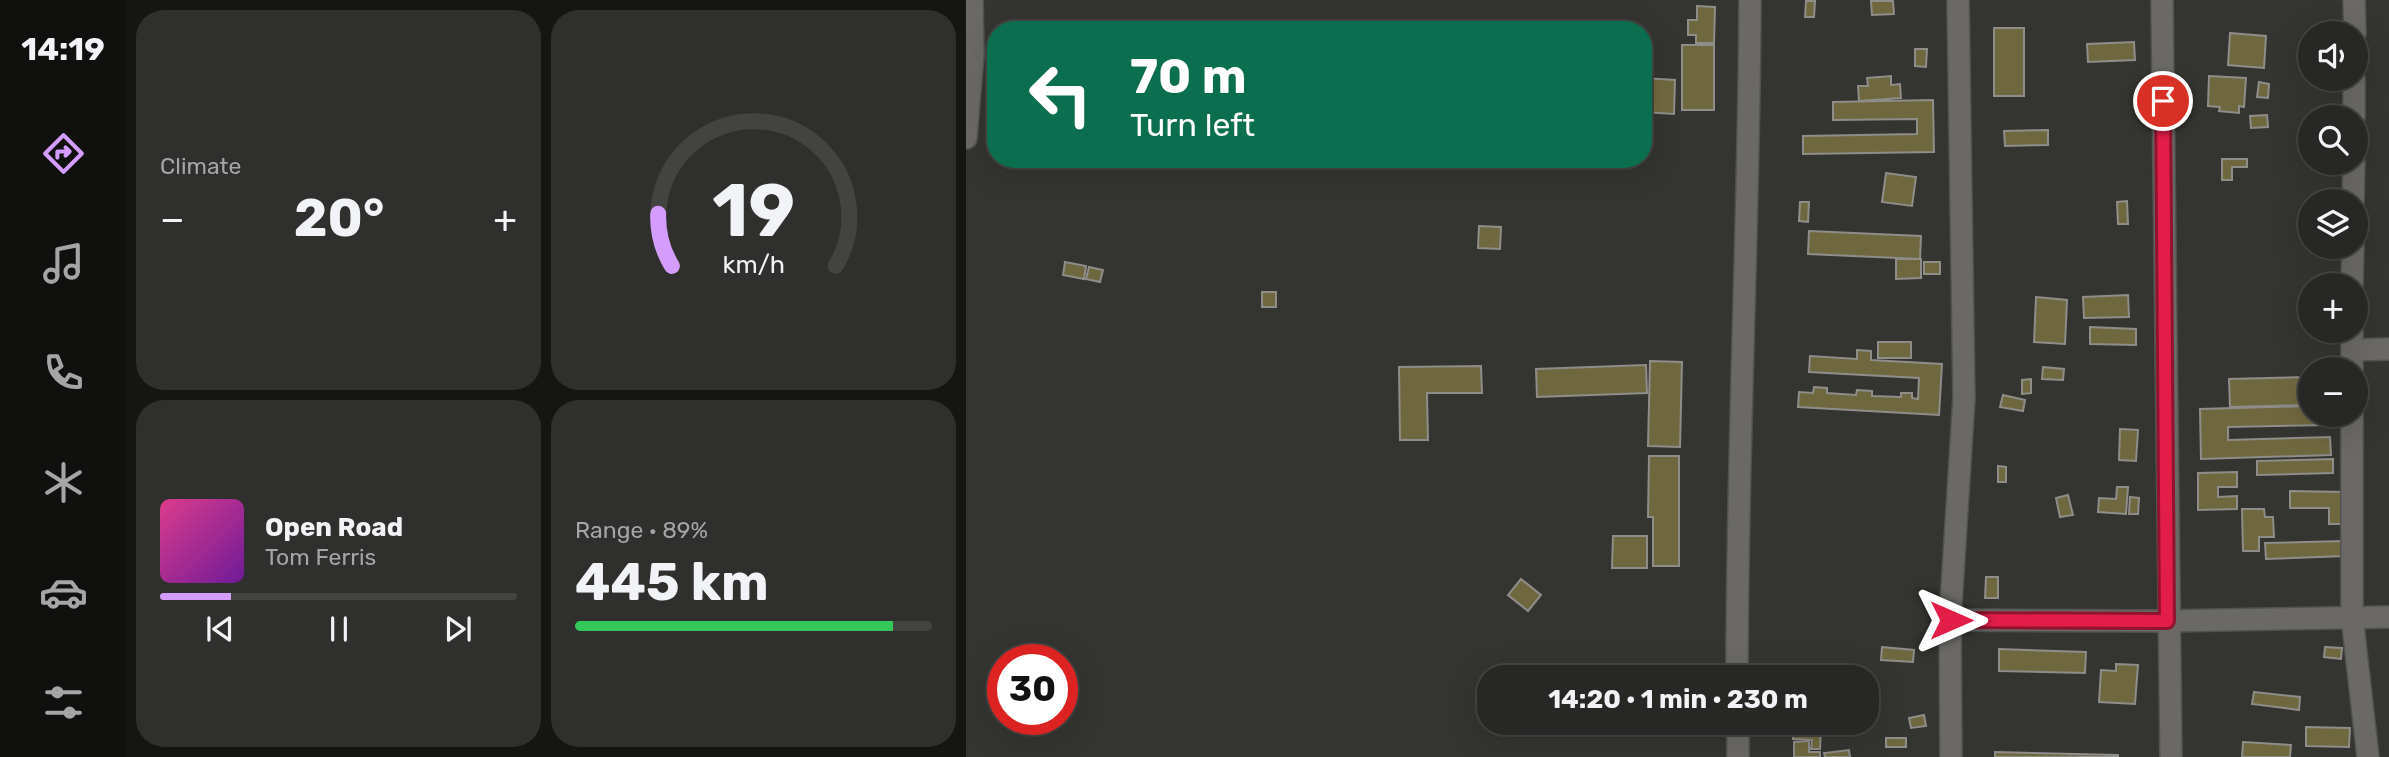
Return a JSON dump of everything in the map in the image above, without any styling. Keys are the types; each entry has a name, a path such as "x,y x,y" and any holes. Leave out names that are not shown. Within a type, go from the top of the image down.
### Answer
{"street":[{"path":"966,138 973,55 972,0"},
{"path":"1737,665 1737,492 1749,165 1750,0"},
{"path":"1951,757 1951,620 1965,398 1958,0"},
{"path":"2162,0 2167,621 2171,757"},
{"path":"2354,0 2355,21"},
{"path":"2352,350 2389,349"},
{"path":"2352,427 2352,617 2368,757"},
{"path":"1951,620 2167,621 2389,617"},
{"path":"1738,735 1738,757"}],"building":[{"path":"1806,1 1815,1 1814,17 1805,17"},
{"path":"1871,1 1893,1 1894,14 1872,15"},
{"path":"1697,6 1715,7 1714,43 1696,43 1696,35 1688,35 1688,20 1697,20"},
{"path":"1994,28 2024,28 2024,96 1994,96"},
{"path":"2230,33 2266,36 2264,68 2228,65"},
{"path":"2134,42 2135,60 2088,62 2087,44"},
{"path":"1682,45 1714,45 1714,110 1682,110"},
{"path":"1915,49 1927,49 1926,67 1915,66"},
{"path":"1891,76 1891,85 1900,84 1901,98 1859,101 1858,86 1868,86 1867,78"},
{"path":"2209,76 2246,78 2244,107 2239,106 2239,113 2219,111 2220,107 2208,106"},
{"path":"1652,79 1675,80 1674,114 1652,113"},
{"path":"2259,82 2269,84 2268,98 2257,97"},
{"path":"1933,100 1934,152 1803,154 1803,136 1917,134 1917,119 1833,120 1833,102"},
{"path":"2267,115 2268,127 2251,128 2250,116"},
{"path":"2048,130 2048,145 2005,146 2004,131"},
{"path":"2222,159 2247,159 2247,167 2232,167 2232,180 2222,180"},
{"path":"1886,173 1916,177 1912,206 1882,202"},
{"path":"2127,201 2128,224 2118,224 2117,202"},
{"path":"1800,202 1809,202 1808,222 1799,221"},
{"path":"1479,226 1501,227 1500,249 1478,248"},
{"path":"1809,231 1921,236 1920,259 1808,254"},
{"path":"1896,259 1921,259 1921,278 1896,279"},
{"path":"1065,262 1086,266 1084,279 1063,275"},
{"path":"1924,262 1940,262 1940,274 1924,274"},
{"path":"1089,267 1103,270 1100,282 1086,279"},
{"path":"1262,292 1276,292 1276,307 1262,307"},
{"path":"2128,295 2129,317 2084,318 2083,297"},
{"path":"2036,297 2067,300 2065,344 2034,342"},
{"path":"2090,327 2136,329 2136,345 2090,344"},
{"path":"1878,342 1911,342 1911,358 1878,358"},
{"path":"1857,350 1871,351 1871,360 1942,364 1939,415 1798,407 1799,392 1813,393 1814,387 1827,388 1827,393 1856,395 1857,390 1872,391 1872,396 1901,397 1901,393 1912,393 1912,398 1918,399 1919,378 1809,372 1810,356 1857,359"},
{"path":"1650,361 1682,362 1680,447 1648,446"},
{"path":"1646,365 1647,393 1537,397 1536,369"},
{"path":"1481,366 1482,393 1427,393 1428,440 1400,440 1399,367"},
{"path":"2043,367 2064,369 2063,380 2042,379"},
{"path":"2298,377 2298,405 2230,407 2229,379"},
{"path":"2031,379 2031,393 2022,394 2022,380"},
{"path":"2003,395 2025,400 2023,411 2000,407"},
{"path":"2298,406 2298,426 2228,427 2228,440 2330,437 2331,455 2201,459 2200,409"},
{"path":"2120,429 2138,430 2136,461 2119,460"},
{"path":"1649,456 1679,456 1679,566 1653,566 1653,517 1648,517"},
{"path":"2333,459 2333,473 2257,475 2257,461"},
{"path":"1998,466 2006,467 2006,482 1998,482"},
{"path":"2237,472 2237,487 2218,487 2218,497 2237,496 2237,509 2198,510 2198,473"},
{"path":"2117,487 2128,487 2126,514 2098,512 2099,498 2116,499"},
{"path":"2290,491 2345,492 2344,524 2329,524 2329,508 2290,508"},
{"path":"2068,495 2073,515 2060,517 2056,498"},
{"path":"2130,497 2139,498 2138,514 2129,514"},
{"path":"2242,509 2264,509 2265,517 2273,517 2274,537 2259,537 2259,551 2243,551"},
{"path":"1613,536 1647,536 1647,568 1612,568"},
{"path":"2344,541 2345,556 2266,559 2265,543"},
{"path":"1986,577 1998,577 1998,598 1985,598"},
{"path":"1521,579 1541,595 1528,611 1508,595"},
{"path":"1882,647 1914,650 1913,662 1881,660"},
{"path":"2325,647 2342,648 2341,659 2324,657"},
{"path":"1999,649 2086,652 2085,673 1999,671"},
{"path":"2116,664 2138,665 2135,704 2099,702 2101,670 2116,671"},
{"path":"2254,692 2300,697 2299,710 2252,704"},
{"path":"1924,715 1926,726 1911,728 1909,718"},
{"path":"2306,727 2350,728 2349,747 2306,746"},
{"path":"1793,735 1821,735 1820,749 1811,749 1812,740 1793,739"},
{"path":"1886,738 1906,738 1906,747 1886,747"},
{"path":"1809,741 1809,752 1820,752 1820,757 1794,757 1794,742"},
{"path":"2243,742 2291,745 2290,757 2242,757"},
{"path":"1849,750 1850,757 1825,757 1824,753"},
{"path":"1995,752 2118,755 2118,757 1995,757"}],"route":[{"path":"1951,620 2167,621 2163,101"}]}
